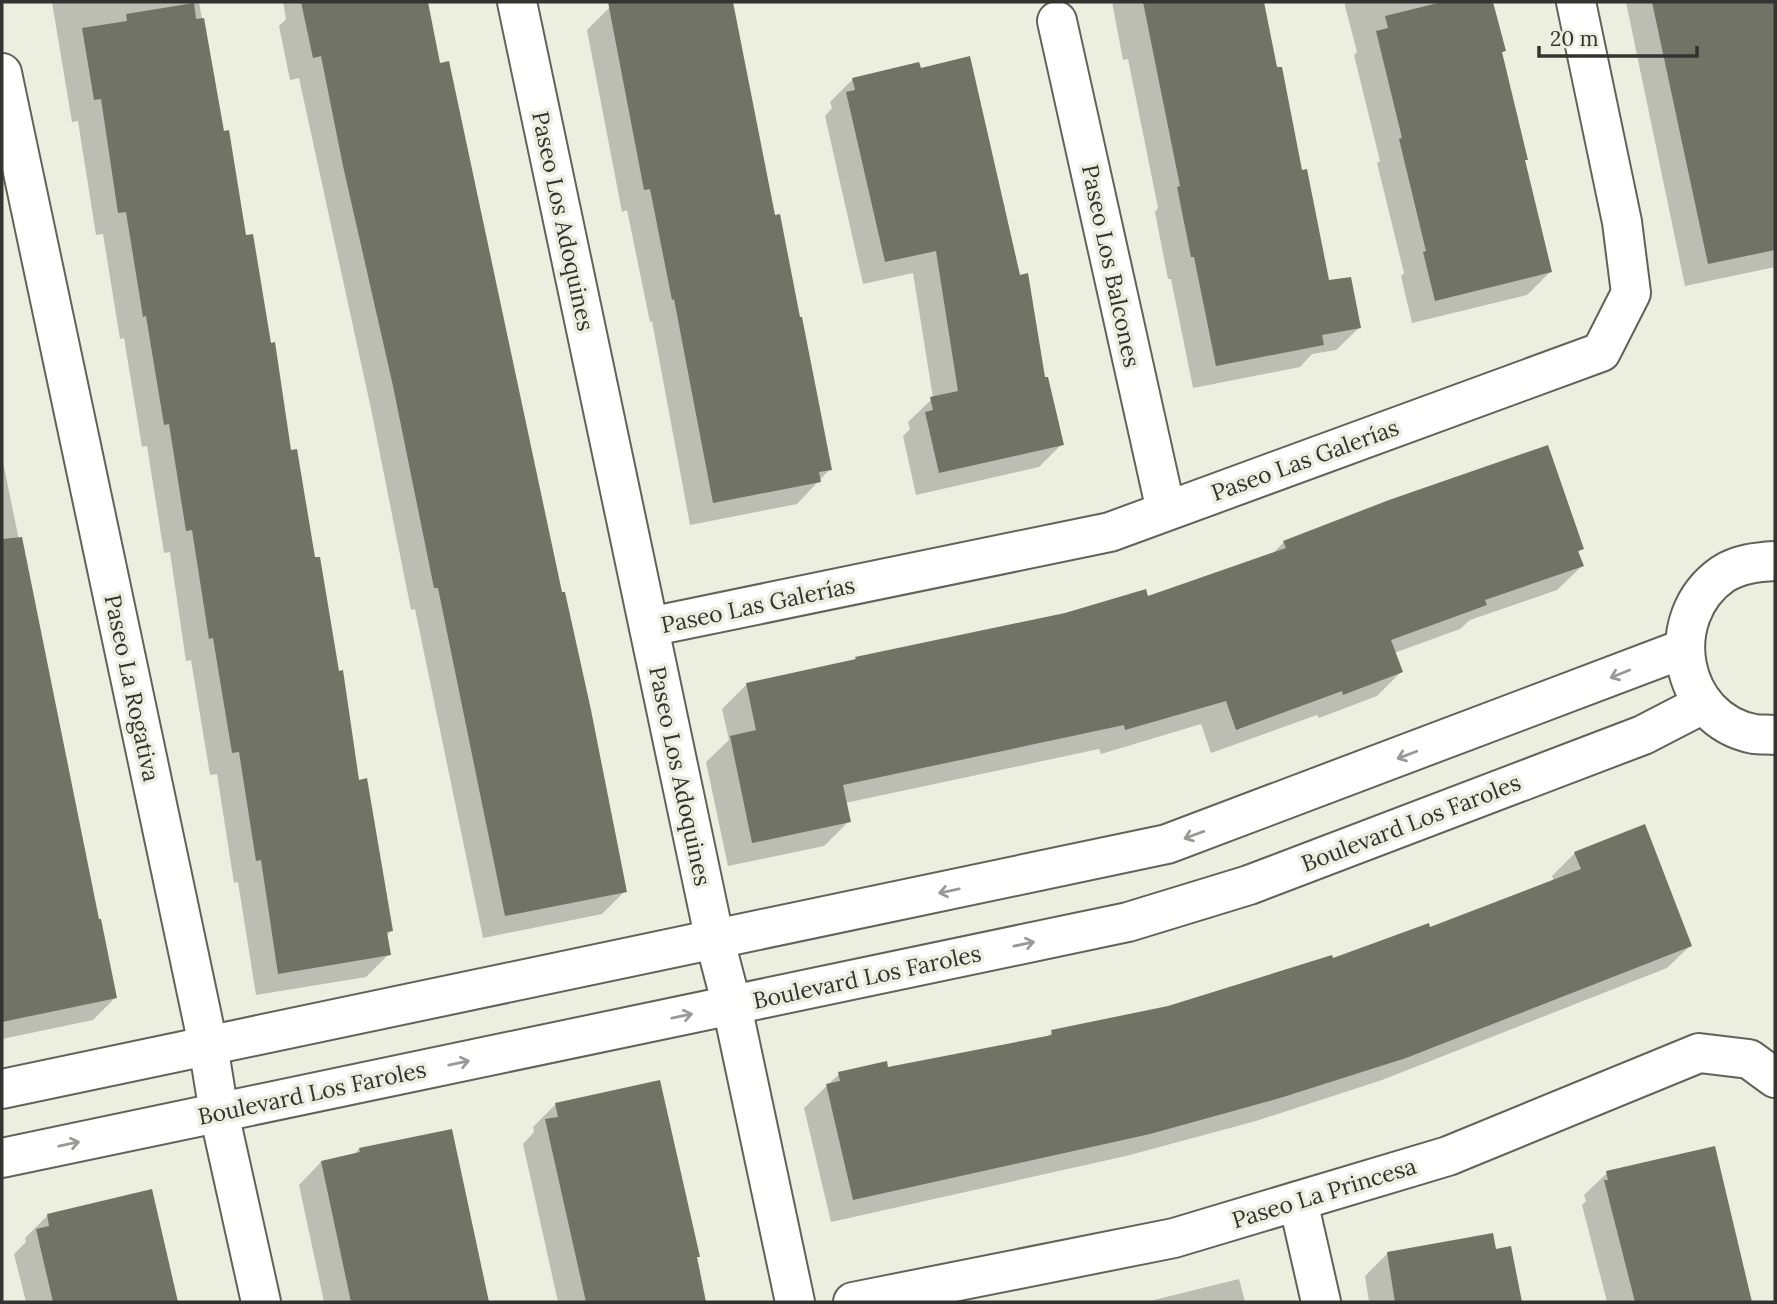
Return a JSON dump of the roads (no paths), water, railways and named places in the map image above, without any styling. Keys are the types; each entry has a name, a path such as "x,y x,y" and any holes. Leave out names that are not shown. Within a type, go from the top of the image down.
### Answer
{"street":[{"name":"Paseo Los Adoquines","path":"517,2 715,941 732,1006 795,1302"},
{"name":"Paseo Las Galerías","path":"649,627 1110,532 1601,352 1632,293 1622,222 1576,2"},
{"name":"Paseo Los Balcones","path":"1057,21 1166,511"},
{"name":"Paseo La Rogativa","path":"2,74 261,1302"},
{"path":"1775,561 1752,562 1724,573 1702,593 1688,620 1683,649 1689,677 1703,704 1726,723 1753,734 1775,735"},
{"path":"2,1089 1167,844 1683,649"},
{"name":"Boulevard Los Faroles","path":"2,1158 1128,922 1249,885 1643,735 1703,704"},
{"name":"Paseo La Princesa","path":"853,1302 1174,1238 1448,1156 1699,1053 1749,1059 1775,1078"},
{"path":"1298,1201 1321,1302"}]}
